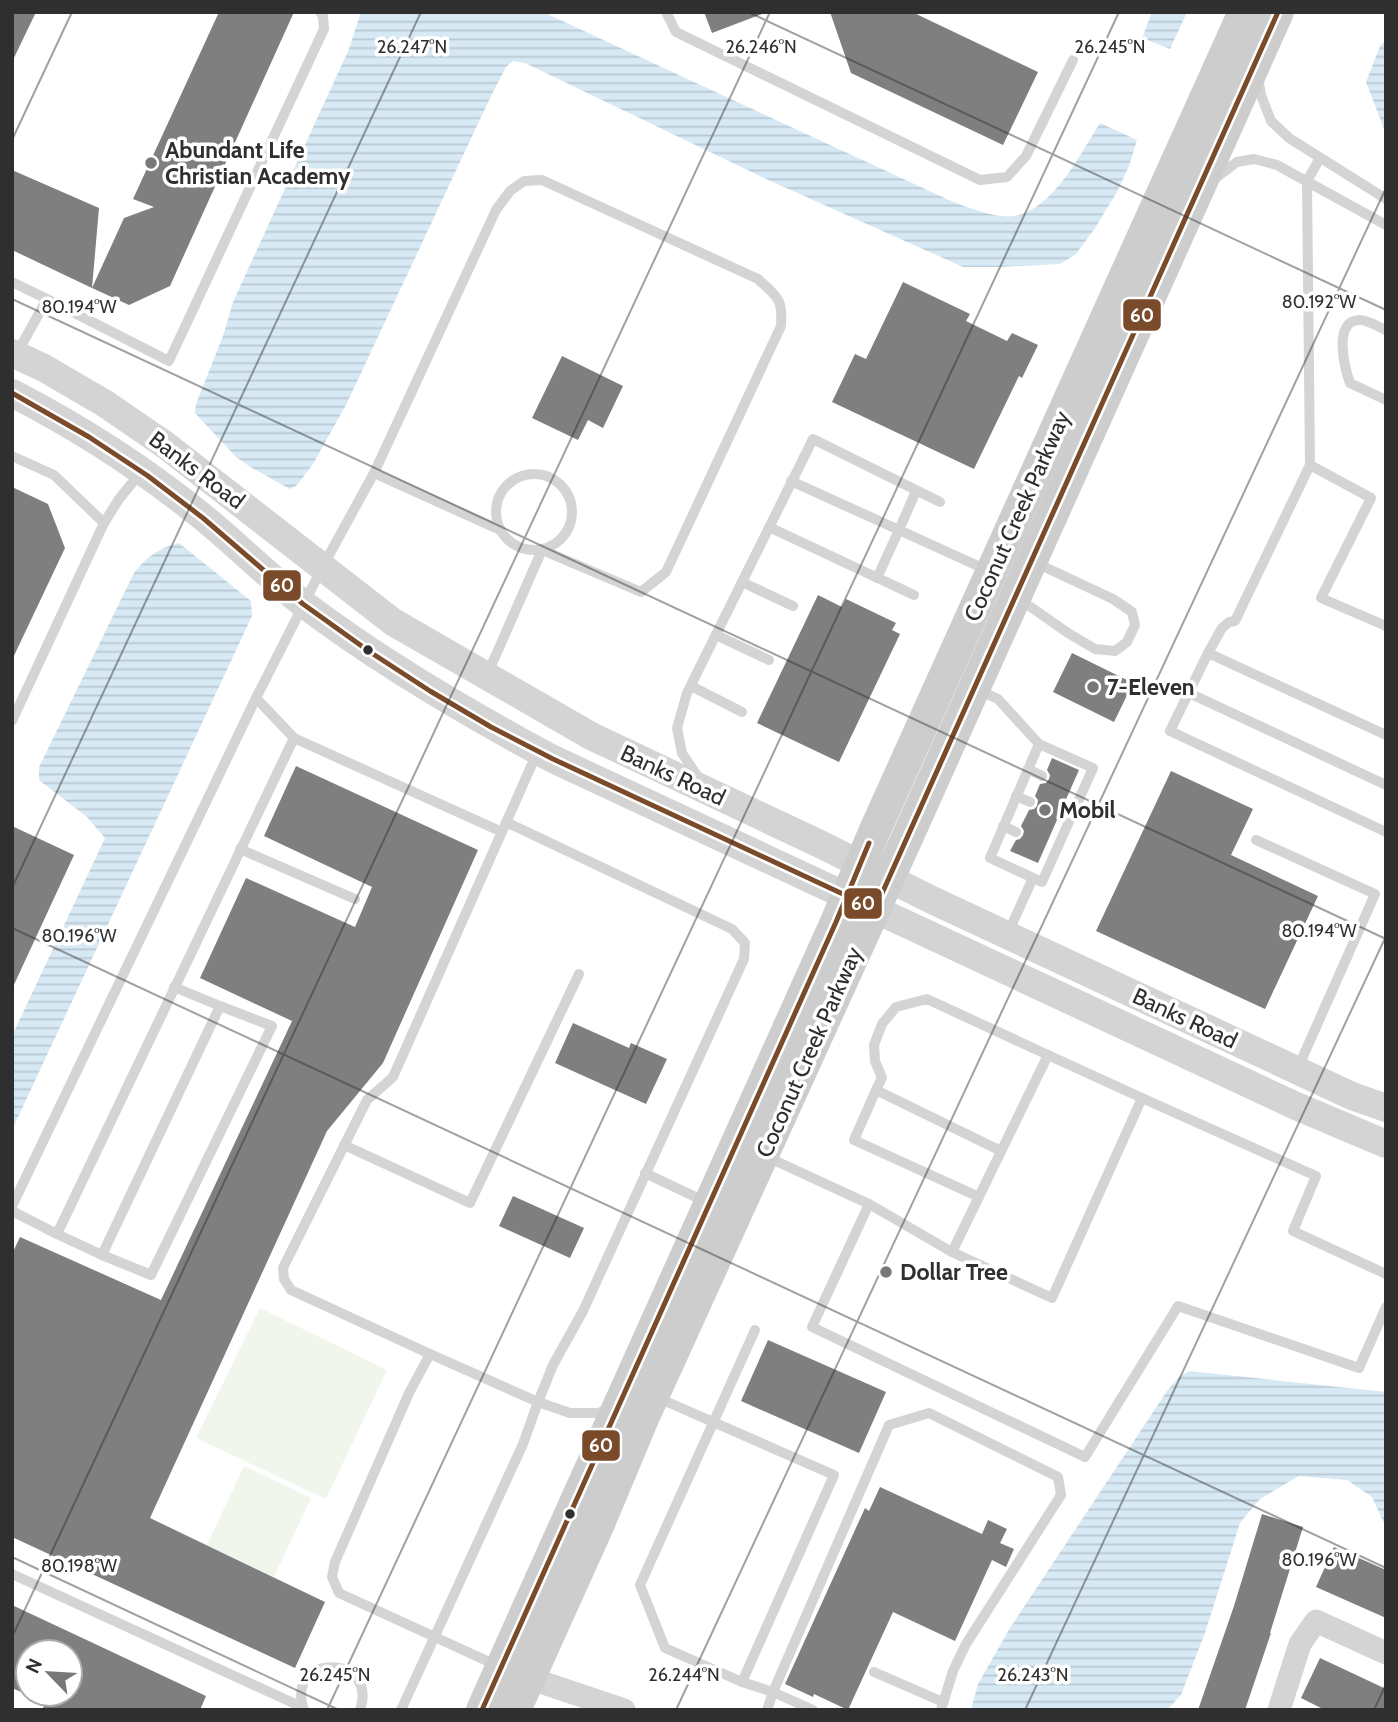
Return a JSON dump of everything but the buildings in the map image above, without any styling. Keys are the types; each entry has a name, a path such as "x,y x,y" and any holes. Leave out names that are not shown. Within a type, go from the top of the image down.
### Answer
{"main road":[{"name":"Coconut Creek Parkway","path":"482,1710 515,1673 598,1526 653,1396 763,1154 861,902 860,864 1244,12"},
{"name":"Coconut Creek Parkway","path":"515,1710 515,1673 619,1405 710,1203 861,902 889,878 1278,12"}],"street":[{"name":"Banks Road","path":"14,354 104,403 154,438 393,622 591,736 1007,935 1352,1096 1386,1108"},
{"name":"Banks Road","path":"12,393 89,437 141,471 204,518 303,604 370,652 491,727 1296,1106 1386,1143"},
{"path":"1279,1710 1300,1644 1316,1621 1386,1653"},
{"path":"515,1673 624,1710"}],"lane":[{"path":"12,282 169,361 324,29 320,12"},
{"path":"666,12 677,33 980,180 1007,177 1026,156 1073,60"},
{"path":"1255,63 1261,95 1271,121 1289,138 1386,199"},
{"path":"1320,158 1307,181 1310,465 1236,621 1229,622 1222,628 1170,732 1386,832"},
{"path":"1197,192 1237,162 1254,159 1277,165 1386,225"},
{"path":"174,987 272,1026 151,1275 57,1234 12,1208 256,698 374,473 496,210 510,191 524,181 542,180 758,279 776,296 782,308 781,326 666,572 641,592 542,550"},
{"path":"14,354 47,299"},
{"path":"1386,330 1362,319 1352,321 1346,330 1342,347 1343,364 1350,383 1386,400"},
{"path":"707,791 682,753 677,728 687,693 813,439 940,502"},
{"path":"12,456 54,475 104,523"},
{"path":"1310,465 1371,498 1321,598 1386,626"},
{"path":"12,721 104,523 141,471"},
{"path":"374,473 500,530"},
{"path":"526,475 546,476 563,487 568,495 572,514 566,534 551,547 542,550 532,551 513,545 500,530 496,520 502,491 517,478 526,475"},
{"path":"792,481 991,572"},
{"path":"877,578 916,491"},
{"path":"769,527 914,595"},
{"path":"486,676 542,550"},
{"path":"1015,596 1095,649 1115,651 1127,642 1135,625 1132,612 1113,598 1031,560"},
{"path":"742,582 793,606"},
{"path":"716,635 769,660"},
{"path":"1208,653 1386,735"},
{"path":"691,687 742,712"},
{"path":"974,688 998,699 1039,744 1093,768 1076,792 1064,818 1051,848 1042,883 989,858 1039,744"},
{"path":"1189,693 1386,785"},
{"path":"256,698 294,738 504,827 732,929 745,943 744,959 583,1311 553,1365 523,1444 401,1710"},
{"path":"57,1234 294,738"},
{"path":"538,751 393,1077 367,1100 283,1268 284,1279 291,1290 538,1402 570,1413 597,1413 619,1405"},
{"path":"1028,769 1042,776"},
{"path":"1016,796 1030,803"},
{"path":"1003,826 1016,832"},
{"path":"1256,841 1375,894 1297,1070"},
{"path":"240,849 355,899"},
{"path":"1007,935 1033,878"},
{"path":"344,1145 470,1203 579,974"},
{"path":"979,1196 854,1140 882,1078 875,1061 874,1045 882,1024 896,1007 927,999 1316,1176 1293,1231 1386,1274"},
{"path":"102,1255 220,1006"},
{"path":"951,1252 1048,1055"},
{"path":"876,1090 1001,1151"},
{"path":"763,1154 869,1204 951,1252 1052,1298 1142,1098"},
{"path":"645,1173 710,1203"},
{"path":"869,1204 812,1327 1085,1457 1178,1306 1359,1368 1386,1307"},
{"path":"755,1329 640,1585 665,1648 813,1710"},
{"path":"429,1354 409,1393 335,1562 332,1577 339,1592 515,1673"},
{"path":"653,1396 834,1475 742,1682"},
{"path":"767,1710 889,1425 929,1413 1058,1477 1061,1495 966,1644 953,1671 942,1706 874,1672"},
{"path":"12,1574 303,1708"},
{"path":"303,1708 302,1687 307,1679 314,1672 332,1666 350,1672 357,1679 363,1698 360,1710"}],"shaded area":[{"path":"260,1308 387,1370 326,1499 196,1438"},
{"path":"244,1466 311,1498 274,1577 207,1545"}],"water":[{"path":"361,12 543,12 951,201 999,216 1028,212 1053,192 1100,123 1137,140 1117,192 1076,254 1060,264 963,267 766,179 525,63 513,61 506,67 490,98 347,403 313,464 297,485 290,489 236,457 195,413 196,404 223,336 233,302 349,49"},
{"path":"1152,12 1187,12 1170,49 1142,38"},
{"path":"1386,40 1386,134 1366,82 1380,46"},
{"path":"179,543 251,601 252,616 12,1130 12,1036 105,838 87,817 39,780 39,767 134,573 154,554"},
{"path":"1189,1371 1386,1392 1386,1528 1372,1497 1347,1480 1299,1476 1260,1499 1240,1523 1205,1633 1181,1695 1167,1710 971,1710 978,1684 1010,1628 1167,1391 1179,1377"}],"transit line":[{"name":"60","path":"12,393 89,437 148,476 203,518 303,604 430,691 553,759 875,909 1278,12"},
{"name":"60","path":"482,1710 869,843"}],"place":[{"name":"Abundant Life Christian Academy","path":"151,163"},
{"name":"7-Eleven","path":"1093,687"},
{"name":"Mobil","path":"1045,810"},
{"name":"Dollar Tree","path":"886,1272"}]}
